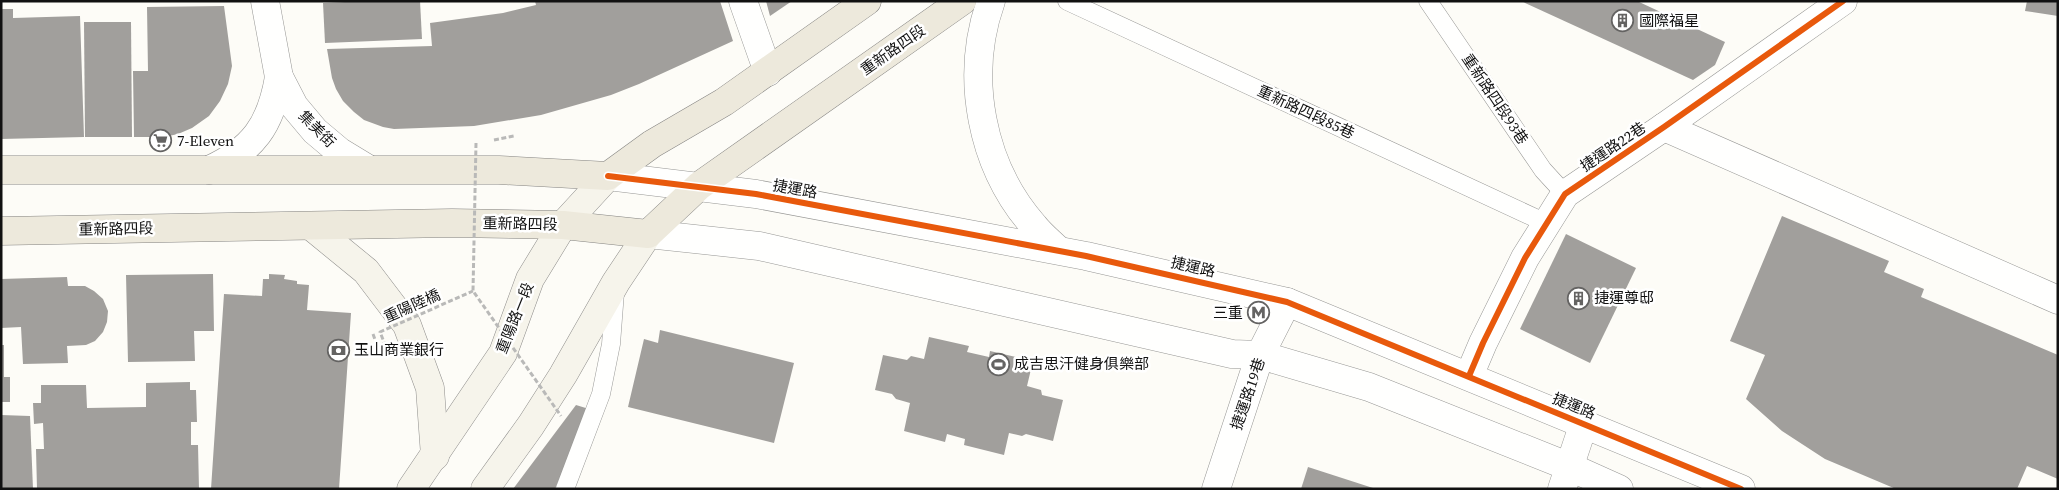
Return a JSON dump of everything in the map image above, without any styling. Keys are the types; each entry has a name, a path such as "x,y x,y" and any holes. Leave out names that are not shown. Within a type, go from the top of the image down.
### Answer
{"main road":[{"path":"1,170 499,170 608,176 652,144 724,102 867,1"},
{"name":"重新路四段","path":"1,231 452,223 563,225 648,234 699,186 962,1"},
{"name":"重陽路一段","path":"411,489 503,353 530,279 563,225 608,176"},
{"path":"311,226 366,271 406,325 430,388 435,456"},
{"path":"485,489 564,375 616,282 648,234"}],"street":[{"name":"集美街","path":"265,1 279,77 294,106 315,131 340,152 368,169"},
{"path":"743,1 768,72"},
{"path":"991,1 982,36 978,70 980,104 986,137 998,169 1014,199 1034,226 1058,250"},
{"name":"捷運路22巷","path":"1469,376 1483,343 1525,258 1565,194 1843,1"},
{"name":"集美街","path":"209,170 228,161 244,150 258,135 268,117 275,98 279,77"},
{"path":"1664,127 2058,300"},
{"name":"捷運路","path":"608,176 756,194 1058,250 1287,302 1741,489"},
{"path":"648,234 759,246 1232,354 1260,355 1369,387 1566,478 1619,489"},
{"name":"捷運路19巷","path":"1217,489 1260,355 1287,302"},
{"path":"1566,478 1584,423"}],"lane":[{"name":"重新路四段85巷","path":"1067,1 1546,223"},
{"name":"重新路四段93巷","path":"1428,1 1543,170 1565,194"},
{"path":"565,489 601,394 611,344 616,282"}],"path":[{"path":"476,143 473,290 561,416"}],"building":[{"path":"420,1 422,39 325,43 323,3"},
{"path":"535,1 720,1 733,41 611,95 541,115 474,126 394,129 383,127 364,120 354,112 343,101 336,89 327,49 432,46 430,23 503,13 536,5"},
{"path":"766,1 792,1 770,16"},
{"name":"國際福星","path":"1521,1 1637,1 1725,42 1715,65 1693,80"},
{"path":"2027,1 2058,1 2058,16 2025,11"},
{"path":"224,6 232,66 228,84 220,101 209,116 192,128 178,134 164,137 134,137 133,71 148,71 147,7"},
{"path":"1,9 13,9 13,18 80,16 84,137 1,139"},
{"path":"84,22 131,22 132,137 85,137"},
{"path":"1782,216 1889,261 1884,272 1924,289 1921,297 2058,355 2058,479 2027,466 2017,489 1896,489 1825,459 1782,431 1746,399 1765,355 1730,341"},
{"name":"捷運尊邸","path":"1566,234 1636,268 1590,363 1520,329"},
{"path":"213,274 214,331 194,331 195,361 128,362 126,275"},
{"path":"269,274 285,275 284,279 297,281 297,284 309,285 307,310 351,313 339,489 211,489 224,294 262,296 263,279 269,279"},
{"path":"67,277 68,286 85,286 103,299 108,311 107,322 103,332 95,341 86,345 67,346 68,363 23,364 21,327 1,328 1,279"},
{"path":"660,330 794,363 774,443 628,407 644,339 658,343"},
{"path":"929,337 969,346 967,352 989,357 990,351 1033,361 1027,386 1041,390 1042,395 1063,400 1053,441 1026,434 1022,436 1009,433 1004,455 964,445 965,439 947,434 945,442 904,431 910,403 896,399 892,394 875,390 883,355 907,360 911,356 924,359"},
{"path":"1,345 4,345 4,377 10,377 10,402 1,402"},
{"path":"190,382 190,390 196,390 197,422 191,422 191,445 198,445 199,489 37,489 36,449 44,449 43,423 34,424 33,403 41,403 41,385 86,385 87,408 146,407 146,383"},
{"path":"576,405 589,409 555,489 513,489"},
{"path":"1,415 30,416 33,489 1,489"},
{"path":"1308,467 1373,488 1373,489 1301,489"}],"cycle path":[{"path":"1469,376 1483,343 1525,258 1565,194 1843,1"},
{"path":"608,176 756,194 1086,256 1287,302 1741,489"}],"place":[{"name":"國際福星","path":"1623,21"},
{"name":"7-Eleven","path":"161,141"},
{"name":"捷運尊邸","path":"1578,298"},
{"name":"三重","path":"1259,313"},
{"name":"玉山商業銀行","path":"338,350"},
{"name":"成吉思汗健身俱樂部","path":"998,364"}]}
